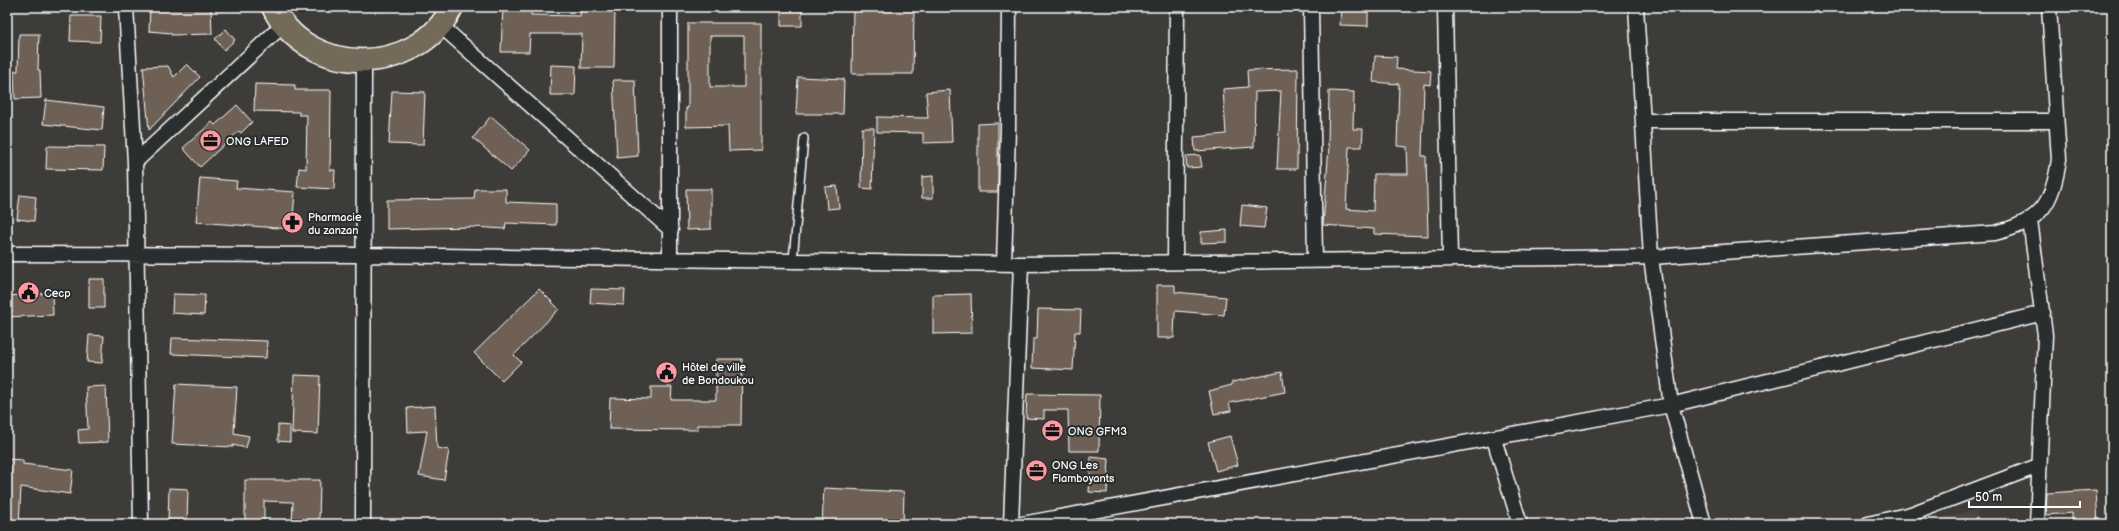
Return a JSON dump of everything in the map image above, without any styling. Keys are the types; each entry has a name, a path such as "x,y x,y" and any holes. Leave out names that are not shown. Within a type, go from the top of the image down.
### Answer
{"main road":[{"path":"278,16 300,40 320,52 342,59 364,61 386,59 406,52 425,40 440,25 452,7"}],"street":[{"path":"126,7 135,162 141,524"},
{"path":"670,7 670,258"},
{"path":"1004,264 1008,129 1009,7"},
{"path":"1175,261 1177,7"},
{"path":"1311,7 1315,260"},
{"path":"1445,7 1450,259"},
{"path":"1636,7 1651,257 1671,405 1704,524"},
{"path":"7,254 137,253 670,258 1021,264 1175,261 1651,257 1995,233 2014,228 2030,220 2045,205 2056,184 2059,159 2049,7"},
{"path":"135,162 278,16"},
{"path":"440,25 671,230"},
{"path":"363,524 364,61"},
{"path":"1643,121 2056,121"},
{"path":"2030,220 2045,335 2038,466 2037,524"},
{"path":"1011,524 1021,264"},
{"path":"1022,524 1494,439 1671,405 2043,313"},
{"path":"1494,439 1520,524"},
{"path":"1868,524 1911,514 2038,466"}],"lane":[{"path":"794,260 804,138"}],"shaded area":[{"path":"1977,510 1978,524 1918,524"}],"building":[{"path":"150,7 211,7 212,34 171,35 171,33 149,31"},
{"path":"503,7 531,7 531,15 580,16 581,7 615,7 614,68 581,68 582,34 530,34 529,52 501,52"},
{"path":"781,7 802,7 802,26 781,26"},
{"path":"853,7 914,7 913,74 852,74"},
{"path":"1341,7 1368,7 1368,26 1340,25"},
{"path":"71,16 101,16 100,42 70,41"},
{"path":"688,23 761,23 761,150 729,151 728,126 686,127 686,108 688,108","holes":["710,36 744,36 744,87 710,87"]},
{"path":"226,29 235,40 224,50 215,39"},
{"path":"19,34 39,34 38,70 40,70 41,98 15,99 14,71 18,71"},
{"path":"1375,56 1397,57 1396,69 1431,71 1430,85 1424,84 1422,156 1426,156 1428,236 1374,234 1374,229 1323,225 1329,146 1329,91 1354,92 1353,129 1363,129 1362,147 1349,147 1346,209 1373,211 1374,174 1408,174 1407,147 1397,146 1399,84 1373,82"},
{"path":"187,64 200,77 149,130 143,67 168,66 174,77"},
{"path":"551,65 576,66 575,95 550,95"},
{"path":"1298,69 1297,169 1277,169 1281,91 1255,92 1254,147 1195,151 1194,137 1226,134 1223,89 1248,87 1247,70"},
{"path":"798,77 844,79 843,114 796,114"},
{"path":"613,80 635,80 638,156 617,158"},
{"path":"255,84 295,85 295,90 331,90 330,170 335,170 334,189 297,187 299,168 306,169 307,115 299,115 299,112 254,111"},
{"path":"950,90 952,142 923,143 923,133 877,132 877,117 928,118 926,92"},
{"path":"392,91 425,92 423,145 389,144"},
{"path":"46,100 104,107 102,130 43,124"},
{"path":"237,105 252,122 241,133 239,131 200,167 183,148 212,122 215,125"},
{"path":"491,116 530,150 511,171 473,138"},
{"path":"998,123 998,192 978,192 978,124"},
{"path":"862,128 874,128 872,189 861,188"},
{"path":"47,146 104,147 103,170 46,169"},
{"path":"1200,155 1202,167 1187,168 1186,156"},
{"path":"933,176 933,198 922,198 922,177"},
{"path":"200,178 237,181 236,188 295,192 292,229 196,222"},
{"path":"837,186 839,208 827,209 825,187"},
{"path":"475,189 506,189 506,202 556,204 556,225 506,223 505,229 474,227 387,229 387,200 474,199"},
{"path":"686,189 711,189 711,229 687,230"},
{"path":"20,195 36,197 34,221 17,219"},
{"path":"1242,205 1267,208 1264,228 1240,226"},
{"path":"1227,230 1227,242 1201,243 1201,232"},
{"path":"89,279 104,279 104,308 89,308"},
{"path":"1157,285 1175,285 1175,292 1226,297 1224,315 1175,311 1174,338 1157,338"},
{"path":"539,289 559,309 514,355 521,362 502,381 474,353"},
{"path":"591,289 625,290 624,305 590,303"},
{"path":"52,293 53,315 7,317 7,296"},
{"path":"173,294 205,295 204,315 172,313"},
{"path":"971,294 972,333 933,334 933,295"},
{"path":"1038,309 1081,310 1080,332 1075,332 1073,370 1032,368 1033,339 1037,339"},
{"path":"89,335 104,336 102,363 87,362"},
{"path":"172,338 267,341 266,358 171,354"},
{"path":"716,359 742,359 741,425 697,425 697,430 609,429 610,398 651,399 651,387 672,387 671,400 716,400"},
{"path":"1282,372 1285,392 1229,403 1231,411 1214,414 1209,391 1232,385 1232,382"},
{"path":"294,375 320,376 318,434 292,433"},
{"path":"176,384 237,387 234,433 249,436 246,448 233,445 233,447 172,444"},
{"path":"106,386 108,442 79,443 78,430 88,429 86,387"},
{"path":"1027,394 1100,395 1099,451 1069,451 1068,410 1044,410 1044,419 1026,418"},
{"path":"435,406 437,448 449,450 444,480 419,476 427,431 408,432 407,408"},
{"path":"278,425 290,426 290,442 278,441"},
{"path":"1230,436 1238,465 1216,471 1208,442"},
{"path":"1091,457 1109,459 1107,493 1089,492"},
{"path":"7,459 23,460 23,464 73,470 70,494 21,487 19,524 7,524"},
{"path":"245,480 320,480 319,524 292,524 293,502 264,501 264,524 245,524"},
{"path":"169,488 188,489 187,521 168,521"},
{"path":"824,488 904,492 903,524 822,524"},
{"path":"2096,490 2098,524 2072,524 2072,513 2046,515 2047,493"}],"place":[{"name":"ONG LAFED","path":"211,141"},
{"name":"Pharmacie du zanzan","path":"293,223"},
{"name":"Cecp","path":"28,293"},
{"name":"Hôtel de ville de Bondoukou","path":"666,373"},
{"name":"ONG GFM3","path":"1052,431"},
{"name":"ONG Les Flamboyants","path":"1036,471"}]}
